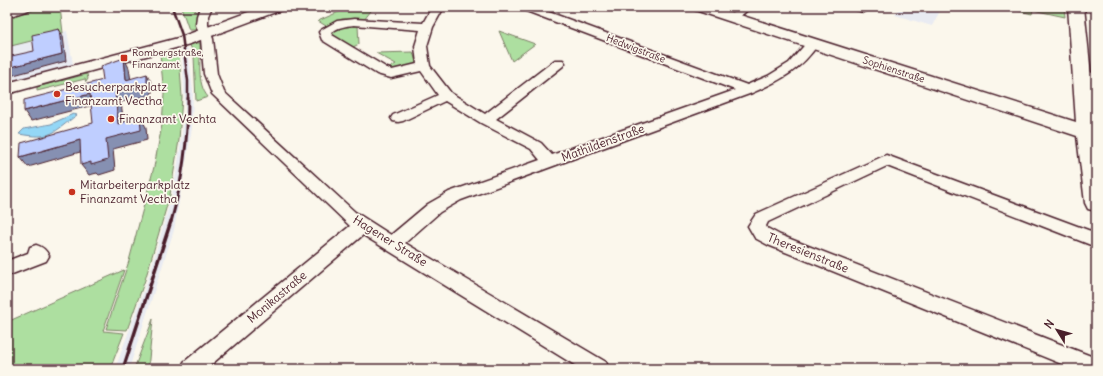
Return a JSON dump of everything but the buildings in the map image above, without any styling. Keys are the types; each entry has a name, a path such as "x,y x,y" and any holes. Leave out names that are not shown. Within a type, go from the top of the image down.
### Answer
{"street":[{"path":"7,14 28,7"},
{"name":"Hagener Straße","path":"206,7 202,18 202,28 207,40 212,85 219,94 349,216 362,226 393,243 599,369"},
{"path":"7,89 140,54 205,33 276,7"},
{"path":"438,7 427,27 421,46 424,66 446,96 486,120 536,146 550,162"},
{"name":"Hedwigstraße","path":"525,7 747,90"},
{"name":"Sophienstraße","path":"700,7 739,12 813,43 1092,134"},
{"path":"1076,7 1089,76 1096,203"},
{"path":"424,66 391,74 382,71 326,37 325,32 341,23 354,22 427,27"},
{"name":"Mathildenstraße","path":"393,243 434,208 456,196 747,90 773,79 793,66 813,43"},
{"path":"486,120 559,63"},
{"path":"398,118 446,96"},
{"name":"Theresienstraße","path":"1096,240 886,160 762,218 757,226 761,233 774,240 1096,368"},
{"name":"Monikastraße","path":"191,369 362,226"},
{"path":"7,269 40,256 36,252"}],"shaded area":[{"path":"900,7 942,7 932,26 895,15"},
{"path":"67,31 73,64 7,81 7,47"},
{"path":"188,48 193,89 192,128 174,230 129,369 115,369 148,279 172,195 185,110 182,50"}],"green space":[{"path":"39,7 60,7 63,33 7,47 7,18"},
{"path":"181,7 190,7 199,14 197,30 189,30"},
{"path":"350,7 374,7 364,20 342,19 326,26 318,21"},
{"path":"1003,7 1064,7 1065,17 1033,10 1032,14"},
{"path":"348,25 358,26 359,44 353,47 334,36 332,32 338,28"},
{"path":"499,31 535,44 512,61"},
{"path":"200,43 200,78 204,91 208,97 196,101 194,56 190,45"},
{"path":"173,51 174,54 179,53 182,97 179,140 170,195 145,280 127,330 106,329 129,261 154,167 162,125 164,94 160,54"},
{"path":"413,52 417,65 396,71 388,69 396,64 376,53"},
{"path":"87,74 88,79 86,82 85,79 37,91 37,87"},
{"path":"124,270 103,331 124,333 110,369 7,369 7,322"},
{"path":"153,319 148,369 134,369"}],"water":[{"path":"73,114 77,115 51,134 30,136 19,134 24,129 51,124"}],"railway":[{"path":"172,7 182,35 188,81 188,98"},
{"path":"171,222 184,161 188,98"},
{"path":"123,369 171,221"}],"place":[{"name":"Rombergstraße, Finanzamt","path":"124,58"},
{"name":"Besucherparkplatz Finanzamt Vectha","path":"57,94"},
{"name":"Finanzamt Vechta","path":"111,119"},
{"name":"Mitarbeiterparkplatz Finanzamt Vectha","path":"72,192"}]}
